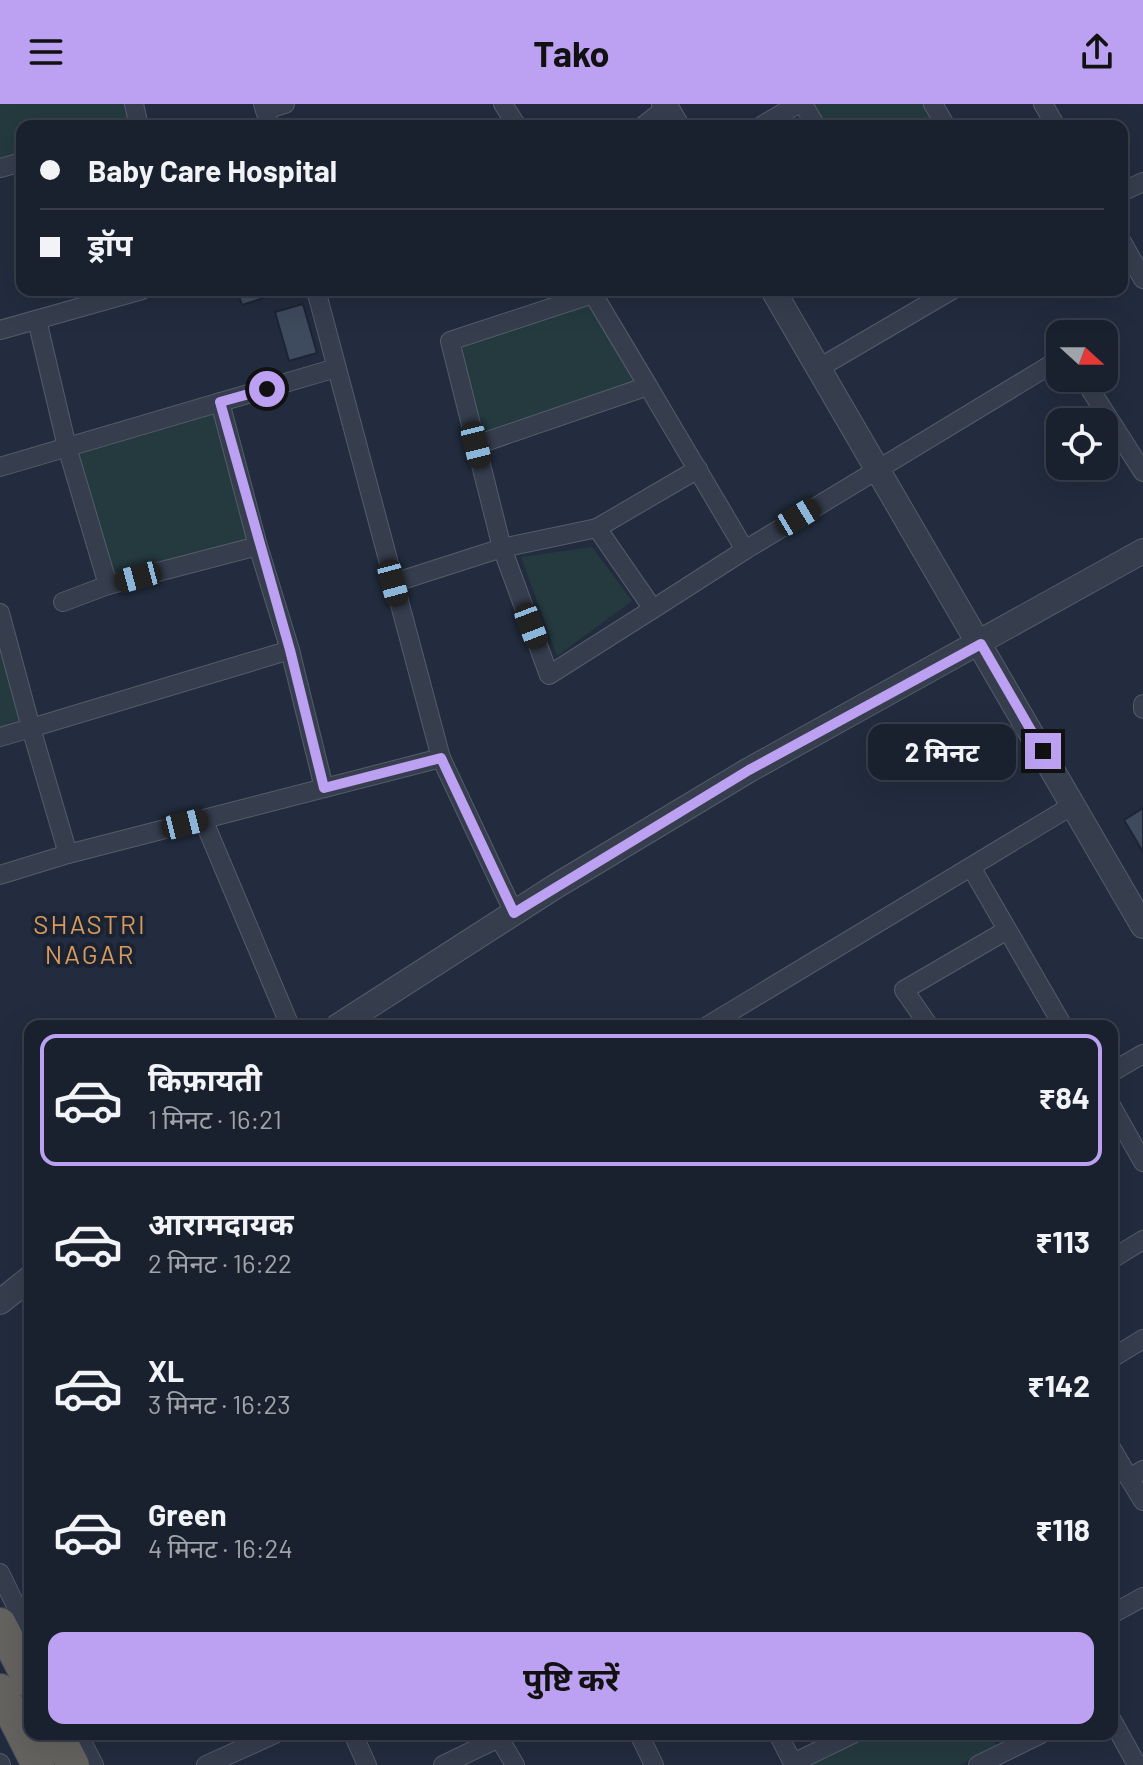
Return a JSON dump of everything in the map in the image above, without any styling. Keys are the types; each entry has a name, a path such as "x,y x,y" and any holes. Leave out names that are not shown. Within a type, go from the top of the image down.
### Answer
{"highway":[{"path":"0,1624 24,1670"},
{"path":"0,1690 24,1737"},
{"path":"25,1740 38,1765"},
{"path":"60,1740 73,1765"}],"street":[{"path":"266,113 285,104"},
{"path":"772,120 800,104"},
{"path":"1128,253 1143,279"},
{"path":"0,330 121,296"},
{"path":"318,296 441,758 514,913"},
{"path":"586,296 450,341 502,548 549,675 745,550 1046,367"},
{"path":"600,296 648,386 745,550"},
{"path":"777,296 1143,926"},
{"path":"915,296 922,308"},
{"path":"819,368 942,296"},
{"path":"37,320 67,447 108,585"},
{"path":"0,467 336,368"},
{"path":"476,445 648,386"},
{"path":"1092,392 1143,472"},
{"path":"220,402 258,546 290,650 324,788"},
{"path":"393,583 502,548 597,528 698,469"},
{"path":"597,528 653,609"},
{"path":"63,602 108,585 258,546"},
{"path":"347,1020 514,913 749,770 981,644 1143,551"},
{"path":"0,613 68,854"},
{"path":"0,737 290,650"},
{"path":"0,875 68,854 441,758"},
{"path":"719,1020 1073,805"},
{"path":"203,819 287,1020"},
{"path":"971,867 1059,1020"},
{"path":"925,1020 904,990 1007,930"},
{"path":"1118,1069 1143,1054"},
{"path":"1118,1118 1143,1162"},
{"path":"1118,1255 1143,1240"},
{"path":"0,1302 24,1283"},
{"path":"1118,1354 1143,1339"},
{"path":"1118,1455 1136,1474 1143,1501"},
{"path":"0,1573 24,1623"},
{"path":"1118,1611 1143,1597"},
{"path":"1118,1731 1137,1765"},
{"path":"81,1740 94,1765"},
{"path":"206,1765 251,1740"},
{"path":"356,1740 367,1765"},
{"path":"443,1765 495,1740"},
{"path":"500,1740 515,1765"},
{"path":"642,1740 654,1765"},
{"path":"781,1740 793,1764 841,1740"},
{"path":"978,1765 1002,1742"}],"green space":[{"path":"0,104 125,104 129,120 16,120 16,157 0,161"},
{"path":"812,104 925,104 934,120 821,120"},
{"path":"591,302 637,382 481,437 460,344"},
{"path":"213,413 247,540 115,577 74,451"},
{"path":"592,547 632,601 557,656 521,557"},
{"path":"0,640 21,722 0,728"},
{"path":"857,1740 993,1740 997,1747 960,1765 805,1765"}],"building":[{"path":"239,296 270,296 242,305"},
{"path":"303,304 317,353 289,361 275,312"},
{"path":"1143,808 1143,852 1124,820"}],"district":[{"name":"SHASTRI NAGAR","path":"90,940"}],"route":[{"path":"267,389 220,402 258,546 290,650 324,788 441,758 514,913 749,770 981,644 1043,751"}]}
